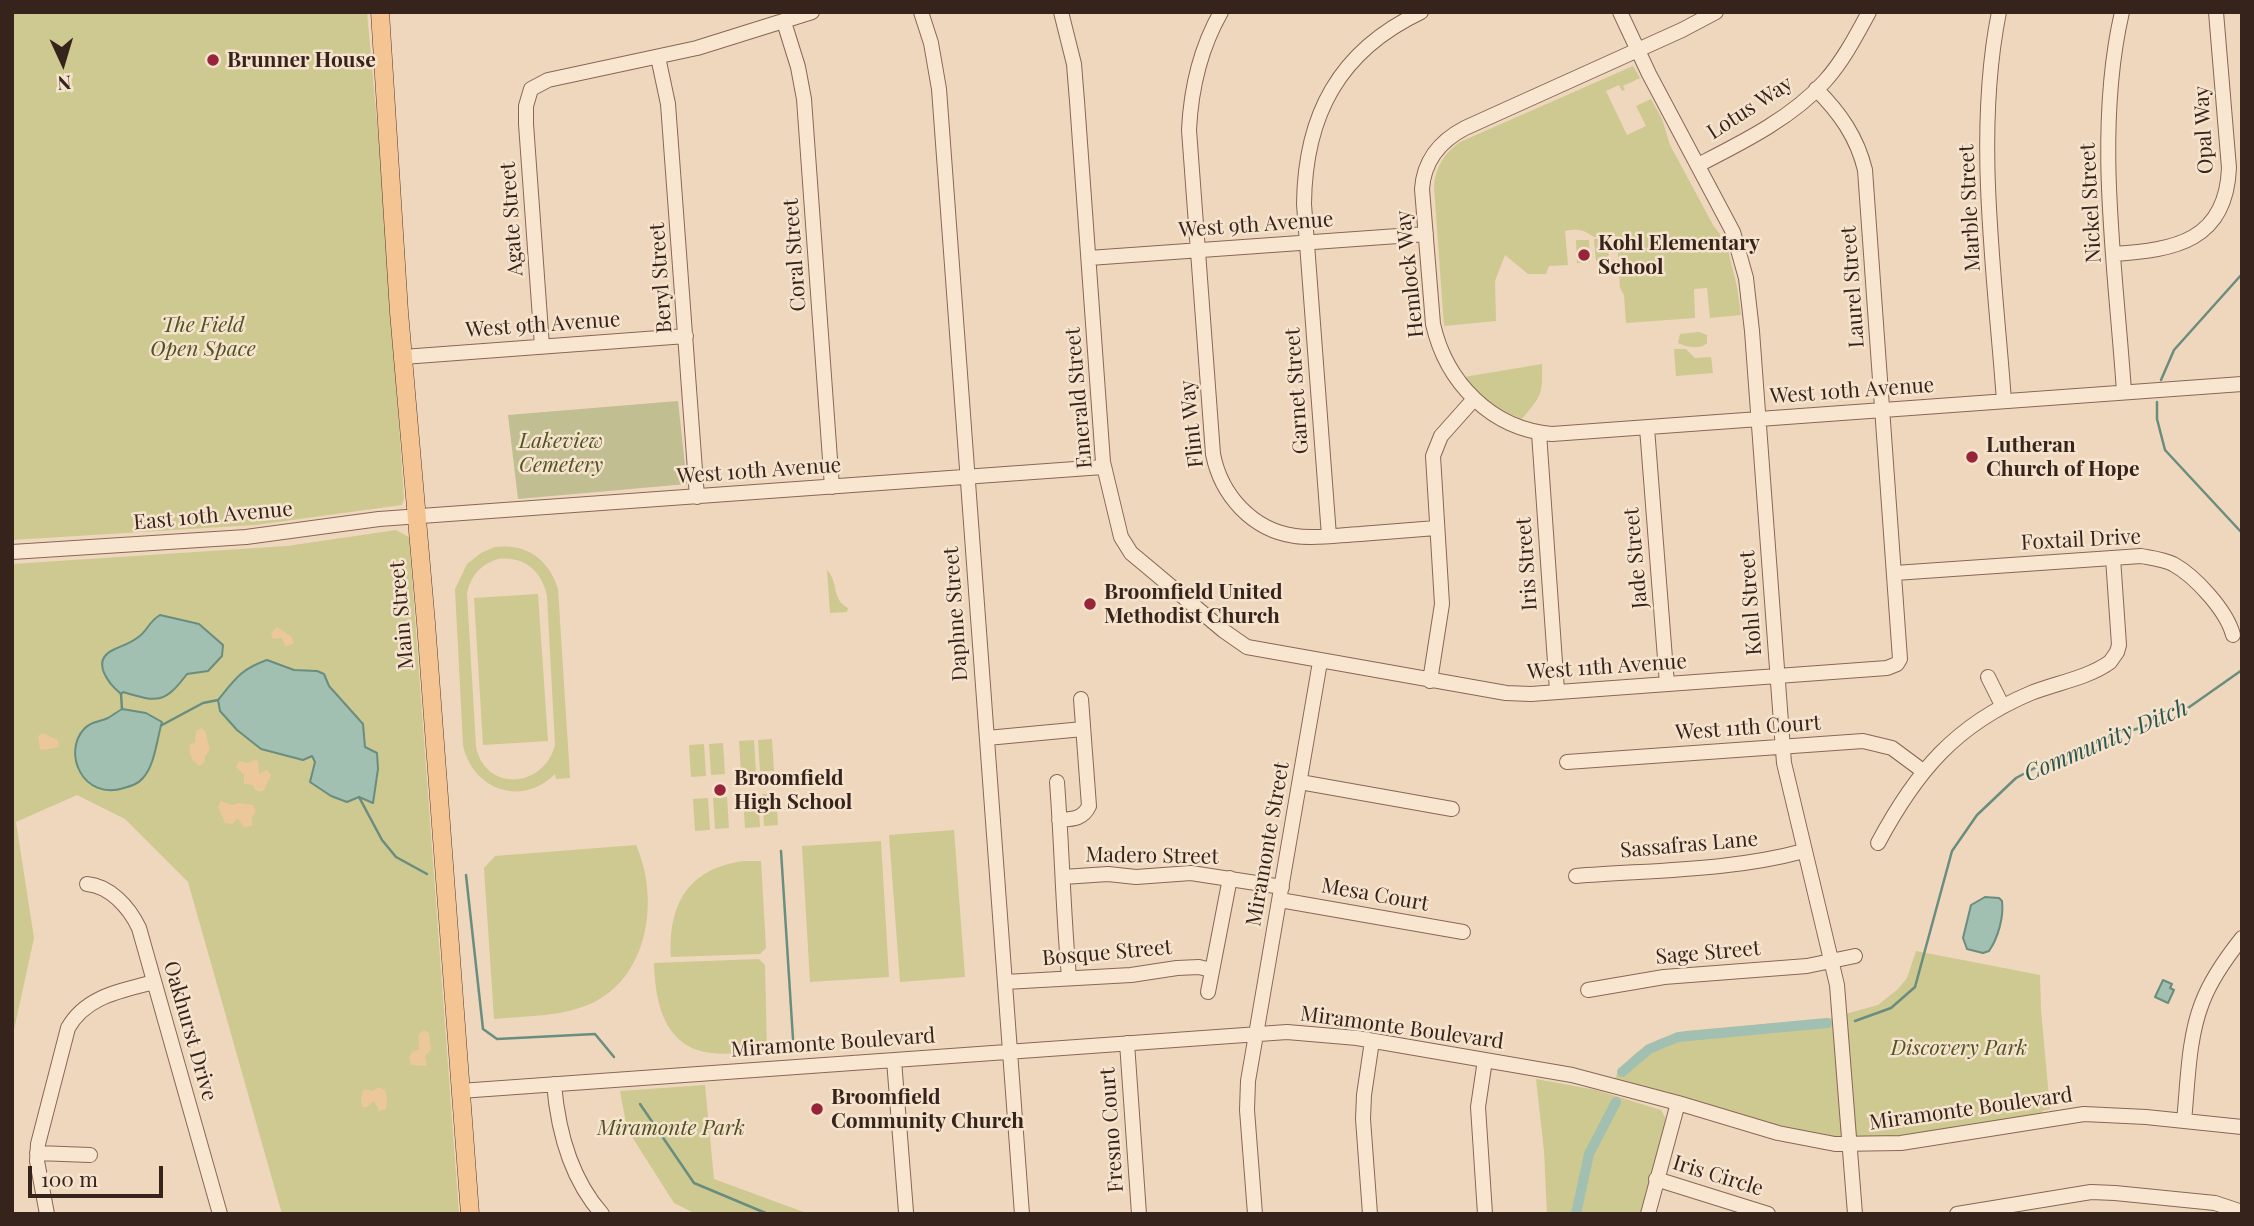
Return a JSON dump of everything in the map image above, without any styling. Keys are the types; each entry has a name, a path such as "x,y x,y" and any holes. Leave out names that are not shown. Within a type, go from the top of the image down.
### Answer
{"main road":[{"name":"Main Street","path":"380,12 403,357 470,1214"}],"street":[{"path":"658,57 812,12"},
{"name":"Daphne Street","path":"921,12 931,43 939,89 1022,1214"},
{"name":"Emerald Street","path":"1061,12 1074,64 1104,467 1121,537 1131,553 1239,643 1257,651 1320,662"},
{"name":"Flint Way","path":"1221,12 1202,51 1190,107 1189,130 1213,454 1220,479 1235,502 1263,526 1293,536 1436,528"},
{"name":"Garnet Street","path":"1329,536 1304,204 1306,163 1312,134 1327,98 1354,58 1378,37 1421,12"},
{"name":"Kohl Street","path":"1620,12 1637,50 1733,232 1749,295 1784,763 1841,1014 1855,1214"},
{"name":"Hemlock Way","path":"1474,399 1453,375 1437,339 1431,298 1423,180 1429,162 1446,139 1465,128 1704,20 1716,12"},
{"name":"Lotus Way","path":"1698,165 1772,123 1816,89 1841,60 1869,12"},
{"name":"Marble Street","path":"1999,12 1989,86 1987,145 2004,401"},
{"name":"Nickel Street","path":"2122,12 2113,63 2108,150 2124,392"},
{"name":"Opal Way","path":"2115,254 2151,252 2180,245 2204,229 2221,204 2226,192 2229,168 2216,12"},
{"name":"Coral Street","path":"783,22 798,67 804,99 832,487"},
{"name":"Agate Street","path":"542,346 526,124 526,106 531,89 548,80 658,57"},
{"name":"Beryl Street","path":"658,57 668,104 697,497"},
{"name":"Laurel Street","path":"1816,89 1853,135 1865,170 1901,654 1897,664"},
{"name":"West 9th Avenue","path":"1089,258 1426,234"},
{"name":"West 9th Avenue","path":"403,357 686,336"},
{"name":"West 10th Avenue","path":"1474,399 1497,416 1539,433 1647,428 2242,384"},
{"path":"1430,681 1441,604 1432,467 1435,448 1441,436 1474,399"},
{"name":"Jade Street","path":"1647,428 1667,684"},
{"name":"Iris Street","path":"1539,433 1557,691"},
{"name":"West 10th Avenue","path":"417,517 1104,467"},
{"name":"East 10th Avenue","path":"12,552 265,535 354,522 417,517"},
{"name":"Foxtail Drive","path":"1895,573 2141,556 2156,558 2182,569 2194,580 2223,614 2232,635"},
{"path":"1878,843 1898,805 1923,771 1961,734 2002,705 2119,661 2113,558"},
{"name":"West 11th Avenue","path":"1320,662 1506,693 1888,668 1897,664"},
{"name":"Miramonte Street","path":"1255,1214 1247,1103 1320,662"},
{"path":"1988,677 2002,705"},
{"path":"1059,820 1077,819 1089,806 1081,699"},
{"path":"987,738 1083,729"},
{"name":"West 11th Court","path":"1567,762 1845,741 1873,742 1900,753 1923,771"},
{"path":"1056,782 1069,977"},
{"path":"1300,782 1452,809"},
{"name":"Sassafras Lane","path":"1576,876 1739,864 1804,851"},
{"name":"Madero Street","path":"1063,877 1108,874 1136,877 1191,873 1230,878 1281,893"},
{"path":"1208,992 1230,878"},
{"name":"Oakhurst Drive","path":"87,884 104,889 133,917 139,928 220,1214"},
{"name":"Mesa Court","path":"1281,893 1463,932"},
{"path":"2184,1121 2193,1037 2201,1005 2222,964 2242,938"},
{"name":"Sage Street","path":"1588,990 1674,976 1807,966 1855,956"},
{"name":"Bosque Street","path":"1005,982 1131,975 1177,968 1199,967 1212,970"},
{"path":"47,1214 37,1153 65,1035 71,1022 88,1004 154,982"},
{"name":"Miramonte Boulevard","path":"460,1091 1257,1032 1323,1034 1572,1075 1778,1133 1849,1145 1921,1141 2084,1114 2118,1114 2242,1127"},
{"path":"1370,1214 1363,1119 1372,1041"},
{"name":"Fresno Court","path":"1127,1043 1139,1214"},
{"path":"894,1060 906,1212"},
{"path":"1485,1060 1478,1107 1485,1214"},
{"path":"554,1084 569,1158 589,1197 602,1214"},
{"name":"Iris Circle","path":"1647,1214 1678,1103"},
{"path":"37,1153 90,1155"},
{"name":"Iris Circle","path":"1656,1179 1768,1214"},
{"path":"1957,1214 2091,1192 2115,1192 2215,1203 2242,1212"}],"green space":[{"name":"The Field Open Space","path":"12,12 367,12 383,188 404,499 402,505 255,525 12,540"},
{"path":"1633,66 1640,78 1623,86 1625,90 1622,91 1619,85 1606,91 1627,135 1646,126 1636,106 1651,99 1662,119 1670,145 1713,225 1726,242 1741,315 1710,318 1707,288 1694,289 1695,318 1626,323 1624,295 1620,288 1617,236 1594,237 1584,231 1574,230 1565,231 1568,265 1549,266 1546,274 1528,274 1505,255 1495,281 1496,321 1444,326 1434,187 1438,167 1445,156 1460,142"},
{"path":"1607,238 1609,261 1596,261 1594,239"},
{"path":"1576,240 1589,240 1590,262 1577,263"},
{"path":"1699,332 1707,335 1707,343 1701,347 1678,343 1680,334"},
{"path":"1674,349 1686,349 1695,358 1711,357 1713,373 1676,376"},
{"path":"1542,364 1540,394 1522,419 1490,402 1464,377"},
{"name":"Lakeview Cemetery","path":"678,401 687,484 518,499 508,415"},
{"path":"396,530 409,537 459,1214 282,1214 188,882 125,819 77,795 16,822 34,938 12,1039 12,564 287,546"},
{"path":"506,546 526,551 542,561 554,578 558,589 570,778 556,779 555,774 528,790 500,789 476,773 468,760 463,745 455,589 467,564 481,553","holes":["498,559 507,559 530,567 545,587 555,745 549,759 539,770 528,777 515,779 502,778 491,772 482,762 476,747 467,593 471,581 482,567"]},
{"path":"827,570 839,600 848,608 847,612 830,613"},
{"path":"538,594 548,741 483,745 474,598"},
{"path":"772,739 774,771 760,771 758,740"},
{"path":"754,740 756,772 741,773 739,741"},
{"path":"723,743 725,774 711,775 709,744"},
{"path":"704,744 706,776 691,777 689,745"},
{"path":"762,794 776,794 778,825 764,826"},
{"path":"758,795 760,827 745,828 743,796"},
{"path":"727,797 729,828 715,829 713,798"},
{"path":"708,798 710,830 695,831 693,799"},
{"path":"954,830 965,977 900,982 889,835"},
{"path":"881,841 889,977 810,982 802,846"},
{"path":"636,845 643,866 648,912 637,957 625,976 610,992 579,1008 542,1015 494,1019 484,868 495,856"},
{"path":"744,861 761,861 766,948 760,954 671,957 673,921 685,892 709,872"},
{"name":"Discovery Park","path":"1916,951 2040,975 2050,1109 2042,1111 2045,1119 1835,1144 1612,1085 1619,1070 1637,1052 1660,1039 1685,1031 1831,1018 1878,1005 1907,978"},
{"path":"759,959 765,965 767,1051 732,1054 705,1052 685,1044 675,1036 662,1014 654,963"},
{"path":"1536,1079 1596,1090 1661,1110 1666,1119 1641,1214 1547,1214 1544,1151"},
{"name":"Miramonte Park","path":"705,1085 714,1179 809,1214 696,1214 674,1203 627,1129 620,1091"}],"sand":[{"path":"277,627 291,636 294,643 286,647 281,638 273,639 271,633"},
{"path":"201,728 205,731 210,750 200,766 190,754 190,744 195,743 196,731"},
{"path":"42,733 58,740 59,747 40,749 38,736"},
{"path":"239,761 246,763 258,761 259,774 267,770 271,775 261,792 255,790 253,785 244,784 244,775 236,767"},
{"path":"221,801 232,805 253,805 256,811 252,826 243,827 238,818 232,824 225,823 218,807"},
{"path":"424,1030 429,1033 431,1050 425,1056 427,1066 411,1065 409,1057 419,1049 418,1035"},
{"path":"378,1087 385,1090 386,1109 379,1111 374,1101 367,1107 362,1107 363,1089 373,1091"}],"shaded area":[{"path":"160,615 199,624 223,645 222,656 208,671 187,674 173,691 160,698 145,698 123,692 121,694 107,679 102,666 103,660 113,650 141,635"},
{"path":"267,660 294,670 324,674 329,686 363,724 365,747 377,753 378,769 373,803 359,797 347,802 331,796 310,782 315,762 312,756 303,760 261,749 237,730 220,711 218,700 234,680 251,667"},
{"path":"122,709 146,713 162,722 153,759 147,773 137,783 110,790 97,788 80,772 76,762 78,739 87,726"},
{"path":"1985,897 1999,898 2002,907 2000,927 1995,940 1989,951 1983,953 1967,949 1963,938 1971,905"},
{"path":"2163,980 2172,984 2170,988 2174,990 2168,1003 2155,997"}],"waterway":[{"name":"Community Ditch","path":"2161,380 2174,350 2242,274"},
{"name":"Community Ditch","path":"2157,402 2157,419 2165,450 2242,533"},
{"name":"Community Ditch","path":"1855,1021 1891,1008 1915,987 1952,851 1977,815 2016,778 2059,755 2178,715 2242,670"},
{"path":"121,694 122,709"},
{"path":"162,725 203,703 218,700"},
{"path":"359,797 382,840 396,857 427,874"},
{"path":"781,851 793,1039"},
{"path":"466,875 483,1029 497,1039 595,1034 614,1057"},
{"name":"Community Ditch","path":"1622,1072 1649,1049 1678,1037 1827,1023"},
{"name":"Community Ditch","path":"1576,1214 1589,1154 1616,1102"},
{"path":"640,1104 694,1183 768,1214"}],"place":[{"name":"Brunner House","path":"213,60"},
{"name":"Kohl Elementary School","path":"1584,255"},
{"name":"Lutheran Church of Hope","path":"1972,457"},
{"name":"Broomfield United Methodist Church","path":"1090,604"},
{"name":"Broomfield High School","path":"720,790"},
{"name":"Broomfield Community Church","path":"817,1109"}]}
